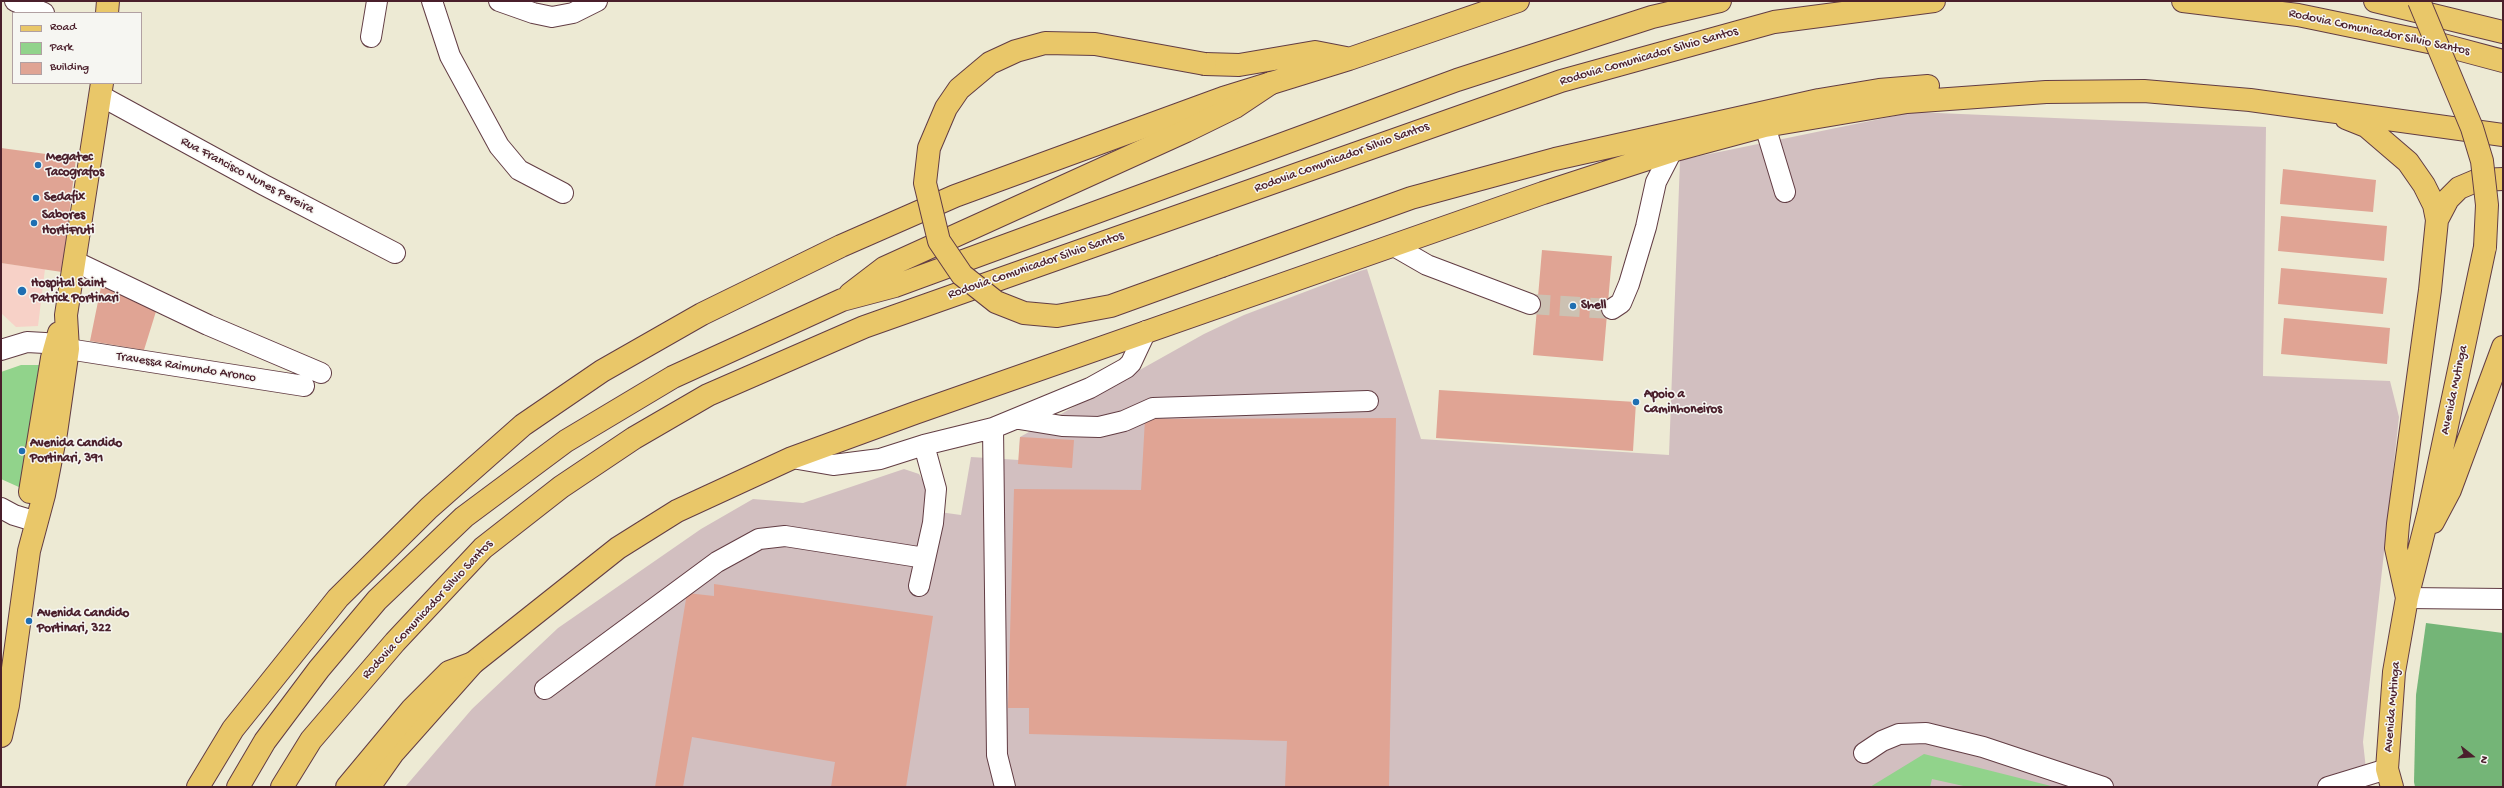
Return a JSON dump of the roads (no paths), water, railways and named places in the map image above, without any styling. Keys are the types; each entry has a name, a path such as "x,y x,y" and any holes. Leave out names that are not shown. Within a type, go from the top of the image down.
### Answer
{"main road":[{"path":"107,12 108,1"},
{"path":"198,787 233,729 338,598 429,508 523,425 602,371 702,314 841,246 948,199 1223,98 1349,58 1518,1"},
{"path":"238,787 265,741 320,669 368,611 464,518 566,441 673,377 842,300 894,286 1457,80 1652,17 1720,1"},
{"name":"Rodovia Comunicador Silvio Santos","path":"282,787 311,740 395,642 483,548 561,487 634,438 708,395 864,327 1561,81 1774,22 1934,1"},
{"name":"Rodovia Comunicador Silvio Santos","path":"2183,1 2298,15 2443,45 2503,61"},
{"path":"2375,1 2503,32"},
{"name":"Avenida Mutinga","path":"2390,778 2394,672 2407,598 2423,538 2435,510 2485,247 2487,205 2482,161 2472,128 2418,1"},
{"path":"1349,58 1315,52 1239,65 1205,64 1095,44 1045,43 1016,51 990,63 959,89 946,108 928,148 925,183 939,241 962,275 996,302 1024,313 1057,316 1111,306 1411,198 1555,159 1819,100 1879,90 1940,85 1979,84 2046,92"},
{"path":"842,300 884,268 1186,130 1235,106 1271,82"},
{"path":"1,736 8,705 29,551 42,416 62,347 101,89"},
{"path":"369,787 394,753 473,663 618,548 677,511 792,458 1146,331 1543,193 1672,151 1765,126 1907,102 2046,92 2144,91 2321,108 2503,135"},
{"path":"2321,108 2366,126 2408,162 2424,185 2434,205 2437,220 2430,290 2396,548 2407,598"},
{"path":"2437,220 2448,199 2459,188 2478,180 2503,179"},
{"path":"2402,498 2415,508 2435,510 2503,346"},
{"path":"347,787 412,709 449,672 473,663"}],"street":[{"path":"15,1 42,12"},
{"path":"371,37 377,1"},
{"path":"432,1 450,56 499,146 519,170 563,193"},
{"path":"499,1 533,13 552,17 573,13 596,1"},
{"name":"Rua Francisco Nunes Pereira","path":"101,89 257,181 395,253"},
{"path":"1765,126 1785,192"},
{"path":"1612,309 1621,302 1629,284 1646,227 1656,182 1672,151"},
{"path":"1394,246 1427,265 1530,304"},
{"path":"76,262 208,325 321,372"},
{"path":"792,458 834,465 880,459 924,445 993,428 1019,419 1090,388 1126,368 1131,363 1146,331"},
{"name":"Travessa Raimundo Aronco","path":"1,350 27,342 304,386"},
{"path":"1019,419 1062,426 1099,427 1124,421 1136,414 1152,408 1368,401"},
{"path":"993,428 997,755 1005,787"},
{"path":"919,586 933,523 936,489 924,445"},
{"path":"1,508 32,521"},
{"path":"545,689 717,562 759,539 785,536 925,558"},
{"path":"2407,598 2503,600"},
{"path":"1864,753 1882,741 1900,734 1926,733 1983,747 2103,787"},
{"path":"2328,787 2390,778"}],"tunnel":[{"path":"1530,304 1612,309"}],"place":[{"name":"Megatec Tacografos","path":"38,165"},
{"name":"Sedafix","path":"36,198"},
{"name":"Sabores HortiFruti","path":"34,223"},
{"name":"Hospital Saint Patrick Portinari","path":"22,291"},
{"name":"Shell","path":"1573,306"},
{"name":"Apoio a Caminhoneiros","path":"1636,402"},
{"name":"Avenida Candido Portinari, 391","path":"22,451"},
{"name":"Avenida Candido Portinari, 322","path":"29,621"}]}
